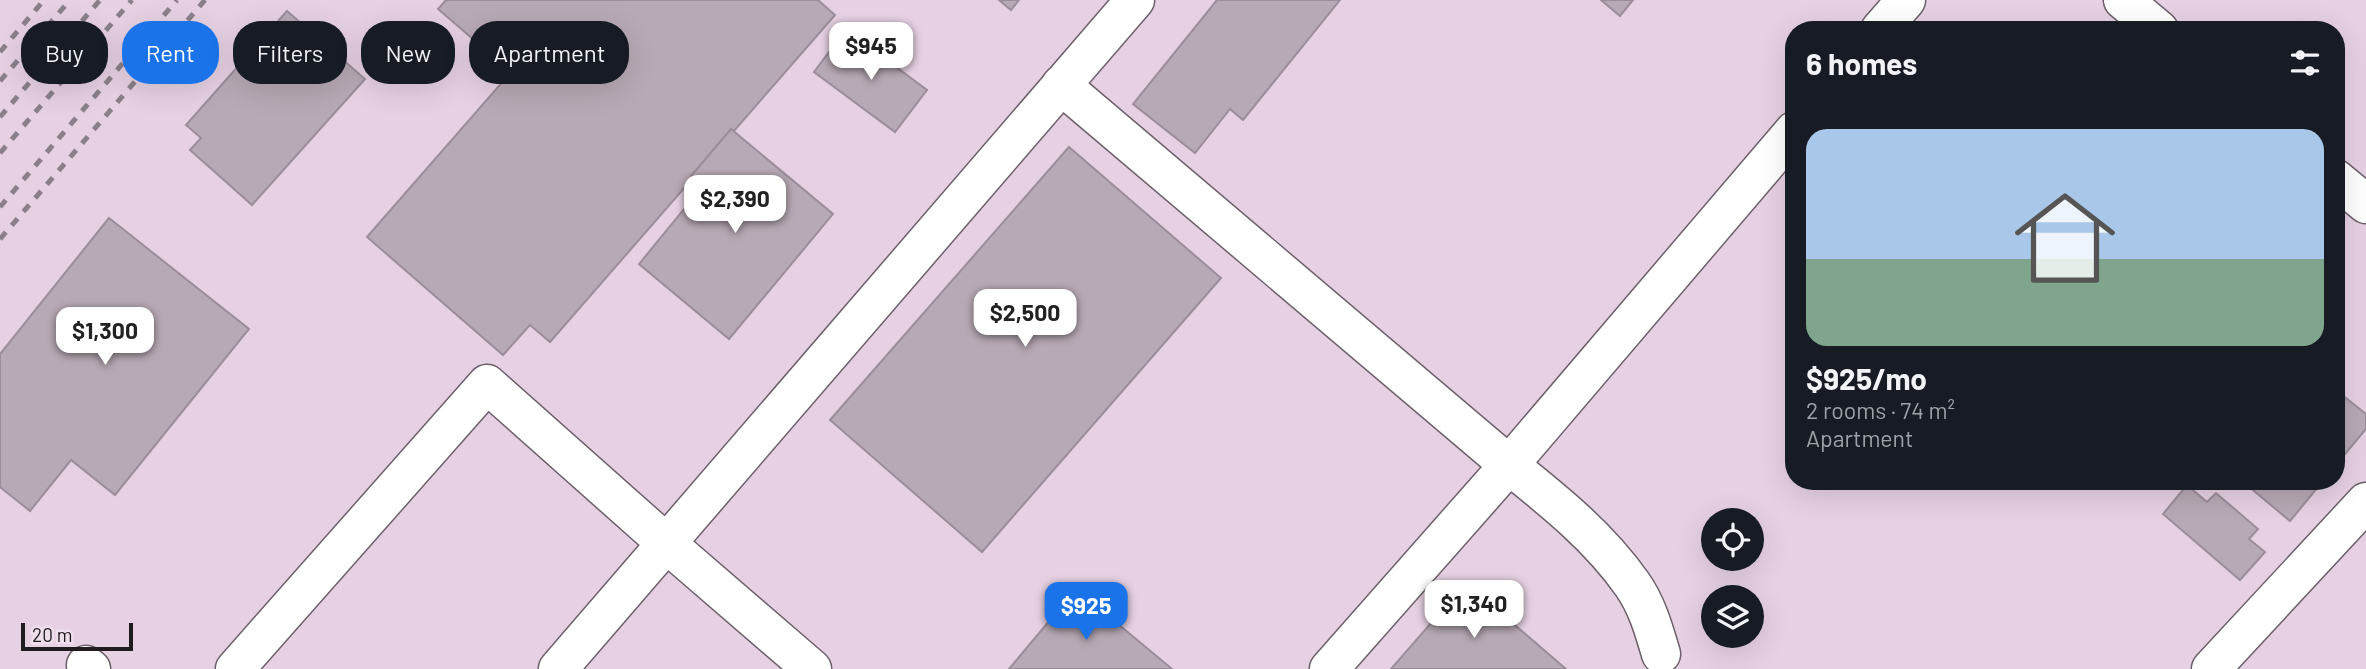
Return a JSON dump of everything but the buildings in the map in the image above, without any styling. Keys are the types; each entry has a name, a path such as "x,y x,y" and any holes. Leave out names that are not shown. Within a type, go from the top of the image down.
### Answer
{"lane":[{"path":"558,669 1135,0"},
{"path":"1888,21 1906,0"},
{"path":"2123,0 2148,21"},
{"path":"1061,85 1509,466 1563,508 1597,542 1633,585 1649,616 1659,664"},
{"path":"1329,669 1509,466 1785,142"},
{"path":"2345,186 2366,204"},
{"path":"235,669 487,384 812,669"},
{"path":"2211,669 2366,502"}],"shaded area":[{"path":"0,0 2366,0 2366,669 0,669"}],"railway":[{"path":"0,52 44,0"},
{"path":"0,81 70,0"},
{"path":"0,117 100,0"},
{"path":"0,153 132,0"},
{"path":"0,207 177,0"},
{"path":"0,239 205,0"}]}
